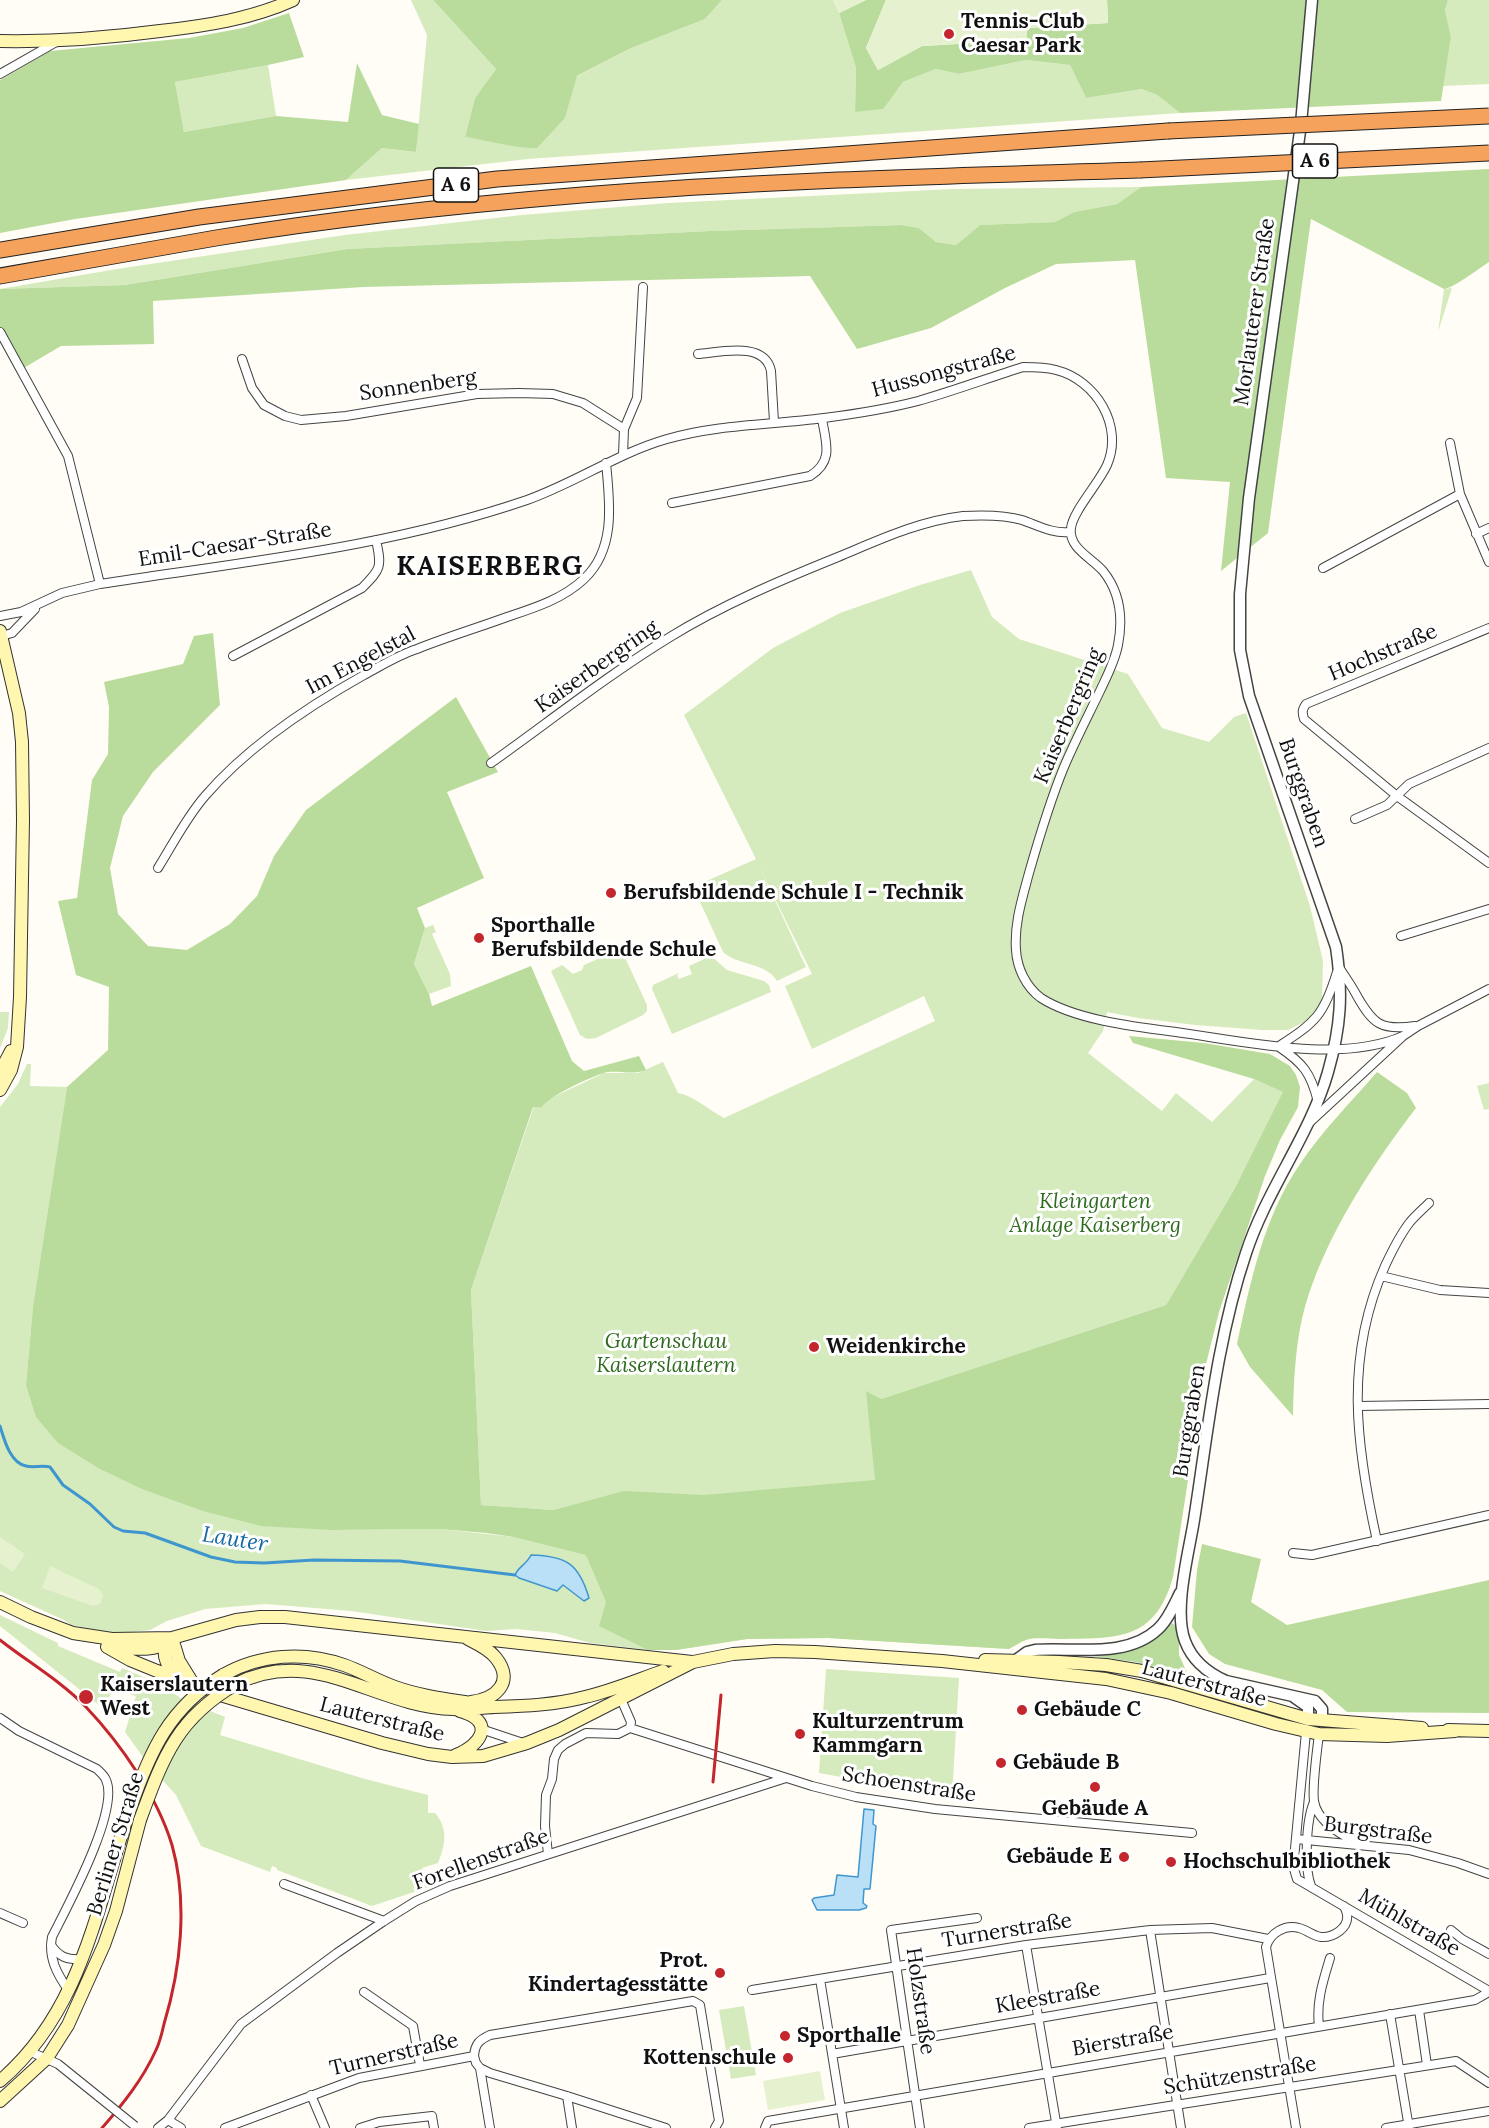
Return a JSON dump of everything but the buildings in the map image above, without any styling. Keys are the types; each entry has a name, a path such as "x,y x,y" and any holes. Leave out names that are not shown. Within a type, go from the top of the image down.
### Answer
{"highway":[{"name":"A 6","path":"0,250 199,217 497,179 1168,131 1489,116"},
{"name":"A 6","path":"0,276 216,238 310,225 571,196 795,182 1140,170 1489,153"}],"main road":[{"path":"0,40 58,41 185,28 239,19 293,0"},
{"path":"0,1090 14,1060 17,1036 23,820 22,742 17,700 1,634"},
{"path":"0,1072 17,1036"},
{"name":"Lauterstraße","path":"0,1602 30,1617 107,1647 130,1660 220,1695 382,1743 452,1757 483,1756 559,1730 693,1662 733,1654 775,1651 942,1661 1106,1679 1140,1685 1319,1734 1404,1736 1455,1731"},
{"name":"Lauterstraße","path":"107,1647 135,1649 236,1620 273,1617 464,1638 488,1638 693,1662"},
{"name":"Lauterstraße","path":"73,1633 112,1639 168,1641"},
{"path":"464,1638 492,1653 500,1664 503,1675 500,1689 494,1695 485,1700 468,1702"},
{"path":"168,1641 165,1657 167,1665 186,1680"},
{"name":"Berliner Straße","path":"0,2082 31,2052 55,2018 69,1991 100,1907 113,1857 149,1757 168,1724 192,1697 223,1675 241,1666 260,1660 288,1657 313,1658 344,1665 405,1690 497,1707"},
{"name":"Lauterstraße","path":"942,1661 1016,1660 1106,1665 1142,1671 1308,1719 1455,1731 1489,1731"},
{"name":"Berliner Straße","path":"0,2101 47,2058 68,2025 104,1945 116,1911 140,1820 164,1758 183,1727 208,1701 236,1684 263,1674 292,1670 309,1671 342,1679 391,1697 453,1709 542,1705 586,1697 693,1662"},
{"path":"452,1757 472,1748 478,1741 481,1729 480,1724 471,1715 453,1709"},
{"path":"1306,1732 1308,1719"},
{"path":"1319,1734 1322,1720"}],"street":[{"name":"Morlauterer Straße","path":"1240,630 1240,585 1249,498 1301,124 1312,0"},
{"path":"0,74 58,41"},
{"path":"623,455 624,429 637,398 643,287"},
{"path":"0,332 68,456 100,584"},
{"path":"698,354 753,351 764,355 771,371 774,422"},
{"name":"Sonnenberg","path":"242,359 252,388 264,405 285,416 301,420 321,419 477,394 519,393 553,394 583,403 624,429"},
{"name":"Hussongstraße","path":"654,443 727,426 822,419 918,400 1023,367 1058,370 1078,379 1104,406 1110,422 1113,442 1108,463 1095,488 1073,519 1070,532"},
{"path":"672,503 810,476 819,470 825,461 827,450 822,419"},
{"name":"Emil-Caesar-Straße","path":"0,616 21,612 62,593 100,584 376,540 450,522 527,500 654,443"},
{"path":"1450,443 1460,494 1489,562"},
{"name":"Im Engelstal","path":"158,868 205,796 228,772 258,746 335,692 414,649 541,606 585,579 606,544 609,496 606,463"},
{"path":"1323,568 1460,494"},
{"name":"Kaiserbergring","path":"491,763 592,690 687,627 797,574 878,540 939,520 965,516 1020,519 1049,530 1070,532 1077,547 1103,572 1111,584 1117,597 1121,624 1116,657 1064,768 1037,845 1017,918 1016,952 1026,984 1041,997 1083,1015 1134,1026 1278,1046 1334,1049 1376,1046 1402,1036"},
{"path":"1476,534 1489,528"},
{"path":"233,656 362,588 380,567 376,540"},
{"name":"Emil-Caesar-Straße","path":"1,634 12,633 39,605"},
{"name":"Hochstraße","path":"1397,796 1304,719 1303,709 1306,704 1489,628"},
{"name":"Burggraben","path":"1240,630 1240,650 1249,696 1336,947 1341,998 1334,1049 1318,1102 1264,1204 1246,1253 1227,1319 1182,1591 1184,1639 1192,1654 1214,1676 1226,1681 1314,1701 1322,1708 1322,1720"},
{"path":"1355,819 1387,805 1408,784 1489,748"},
{"path":"1397,796 1489,863"},
{"path":"1401,936 1489,909"},
{"path":"1318,1102 1314,1085 1306,1069 1298,1059 1278,1046 1314,1021 1330,995 1339,967"},
{"name":"Burggraben","path":"1339,967 1365,1011 1376,1023 1390,1028 1418,1026"},
{"path":"1306,1125 1402,1036 1489,989"},
{"path":"1377,1541 1362,1460 1358,1373 1362,1347 1369,1308 1396,1242 1410,1222 1429,1203"},
{"path":"1381,1276 1440,1290 1489,1293"},
{"path":"1358,1406 1489,1404"},
{"path":"1293,1553 1312,1555 1489,1515"},
{"path":"1016,1660 1027,1652 1035,1650 1112,1649 1139,1642 1159,1629 1182,1591"},
{"path":"1289,1695 1308,1707 1308,1719"},
{"path":"548,1854 545,1826 546,1795 558,1750 586,1733 618,1734 630,1728 631,1722 621,1699"},
{"path":"0,1718 19,1731 97,1769 106,1779 109,1793 99,1833 78,1888 52,1937 51,1958 69,1991"},
{"name":"Schoenstraße","path":"630,1728 786,1778 856,1797 935,1809 1192,1833"},
{"path":"481,1729 526,1743"},
{"name":"Mühlstraße","path":"1306,1732 1294,1869 1297,1879 1489,1992"},
{"path":"1311,1887 1306,1866 1319,1734"},
{"name":"Forellenstraße","path":"158,2128 168,2120 241,2024 337,1953 384,1921 432,1893 786,1778"},
{"path":"1314,1802 1320,1816 1332,1828 1364,1845"},
{"name":"Burgstraße","path":"1296,1839 1396,1848 1431,1855 1489,1874"},
{"path":"284,1884 384,1921"},
{"path":"1296,2128 1266,1955 1268,1939 1274,1933 1287,1927 1297,1927 1321,1937 1330,1936 1346,1924 1347,1915 1344,1906"},
{"path":"0,1913 23,1923"},
{"name":"Holzstraße","path":"920,2128 891,1930 978,1918"},
{"name":"Turnerstraße","path":"752,1990 1026,1946 1150,1930 1212,1928 1268,1939"},
{"path":"1150,1930 1181,2128"},
{"path":"1451,1930 1489,1954"},
{"path":"51,1945 56,1953 64,1958 82,1959"},
{"path":"1026,1946 1057,2126"},
{"path":"1319,2026 1320,1988 1330,1958"},
{"name":"Kleestraße","path":"832,2054 1270,1978"},
{"path":"820,1979 844,2128"},
{"path":"364,1992 413,2026 420,2066"},
{"name":"Bierstraße","path":"765,2127 768,2121 1475,2000 1489,1992"},
{"name":"Turnerstraße","path":"225,2128 359,2078 474,2056 475,2047 480,2040 490,2036 693,2001 700,2005 701,2010 719,2121 715,2128"},
{"path":"1419,2010 1427,2065"},
{"path":"1390,2014 1409,2126"},
{"path":"31,2052 62,2067 136,2127"},
{"path":"474,2056 480,2068 490,2073 666,2128"},
{"name":"Schützenstraße","path":"1029,2128 1057,2126 1177,2104 1456,2061 1489,2083"},
{"path":"480,2068 490,2128"},
{"path":"311,2095 325,2128"},
{"path":"567,2096 573,2128"},
{"path":"1386,2128 1489,2111"},
{"path":"360,2128 379,2122 432,2116 434,2128"},
{"path":"168,2120 181,2128"}],"green space":[{"path":"411,0 433,0 496,69 475,98 465,137 496,141 565,118 576,77 629,49 705,19 722,0 833,0 856,68 855,112 896,91 903,82 936,69 959,74 1026,60 1070,65 1086,98 1142,89 1157,95 1180,113 528,159 346,180 382,148 416,152 427,35"},
{"path":"433,0 722,0 705,19 629,49 577,76 565,118 537,148 529,148 465,137 475,98 496,69"},
{"path":"833,0 866,0 839,13"},
{"path":"866,0 886,0 866,48 878,70 922,46 1027,40 1027,28 1108,23 1107,0 1448,0 1445,10 1451,37 1441,101 1180,113 1157,95 1142,89 1086,98 1070,65 1026,60 959,74 936,69 903,82 883,109 855,112 856,68 839,13"},
{"name":"Tennis-Club Caesar Park","path":"886,0 1107,0 1108,23 1027,28 1027,40 922,46 878,70 866,48"},
{"path":"1448,0 1489,0 1489,84 1443,86 1451,37 1445,10"},
{"path":"289,13 304,57 175,82 184,132 276,116 348,122 357,63 382,115 419,124 416,152 382,148 346,180 75,219 0,233 0,80 50,51 189,38 243,28"},
{"path":"268,65 276,116 184,132 175,82"},
{"path":"1489,169 1489,262 1448,288 1444,289 1311,219 1268,533 1221,571 1230,482 1166,478 1135,260 1056,264 1005,288 931,328 857,349 810,276 363,287 153,301 154,344 61,346 22,369 4,341 0,343 0,289 125,285 347,249 710,231 902,225 919,228 936,242 956,245 980,225 1055,222 1074,212 1117,204 1141,187"},
{"path":"1141,187 1117,204 1074,212 1055,222 980,225 956,245 936,242 919,228 902,225 710,231 347,249 125,285 0,289 345,235 522,215 668,203 953,189"},
{"path":"1452,288 1438,332 1444,289"},
{"path":"971,570 992,617 1019,639 1128,674 1162,728 1209,742 1234,717 1246,713 1310,906 1323,961 1322,1001 1310,1019 1288,1030 1195,1025 1107,1012 1103,1031 1088,1053 1162,1111 1176,1093 1212,1122 1254,1079 1284,1092 1235,1188 1166,1305 881,1399 1009,1649 828,1638 747,1639 676,1650 648,1650 590,1643 555,1633 516,1629 486,1631 351,1611 266,1604 205,1609 167,1621 150,1630 115,1634 71,1625 0,1591 0,1107 18,1084 27,1064 31,1064 30,1086 67,1087 33,1306 26,1385 332,1530 440,1529 514,1537 554,1510 481,1505 471,1290 534,1106 604,1073 638,1073 663,1062 678,1093 696,1100 724,1118 935,1021 924,996 812,1049 785,986 812,974 759,866 806,967 777,981 766,970 736,960 723,952 695,891 702,883 756,859 684,715 773,648 840,613"},
{"path":"213,633 220,705 153,772 123,816 110,868 118,914 148,946 187,950 230,924 257,896 274,856 306,810 456,697 498,772 447,792 484,878 417,908 425,928 414,964 429,994 432,1006 531,966 572,1061 584,1071 639,1056 646,1070 608,1072 562,1092 542,1107 533,1107 471,1290 481,1505 554,1510 624,1491 704,1495 875,1480 866,1391 881,1399 1166,1305 1235,1188 1283,1092 1254,1079 1133,1043 1129,1036 1204,1043 1270,1054 1290,1066 1300,1087 1298,1107 1280,1140 1265,1176 1219,1312 1206,1364 1173,1577 1156,1614 1144,1625 1131,1632 1115,1636 1034,1639 1024,1641 1009,1649 828,1638 747,1639 676,1650 648,1650 599,1626 606,1602 586,1555 514,1537 486,1533 440,1529 332,1530 261,1526 203,1511 142,1489 100,1469 58,1443 36,1417 26,1385 33,1306 67,1087 108,1050 109,987 76,975 58,901 77,898 92,780 108,754 109,707 104,682 183,664 194,636"},
{"path":"433,925 436,932 432,934 450,974 451,986 429,994 414,964 425,928"},
{"path":"621,949 647,1005 647,1011 596,1038 587,1039 580,1035 551,971 562,965 573,974 582,970 584,965"},
{"path":"711,956 727,970 764,981 769,985 771,992 672,1034 652,989 653,985 679,973 677,976 679,979 692,974 689,966"},
{"path":"0,1012 9,1012 8,1028 0,1048"},
{"path":"1377,1072 1407,1093 1416,1108 1358,1192 1321,1261 1302,1317 1299,1333 1293,1416 1250,1367 1237,1344 1247,1297 1268,1228 1287,1184 1318,1140"},
{"path":"1489,1083 1489,1109 1484,1110 1477,1086"},
{"path":"0,1537 25,1554 13,1572 0,1563"},
{"path":"1202,1544 1261,1559 1251,1602 1287,1625 1489,1580 1489,1713 1347,1712 1322,1690 1225,1664 1209,1654 1192,1627 1197,1570"},
{"path":"50,1566 99,1589 103,1596 100,1604 93,1606 42,1588"},
{"path":"0,1615 58,1643 58,1646 120,1672 122,1668 160,1684 185,1701 225,1717 220,1735 365,1779 428,1795 428,1813 435,1813 444,1831 438,1863 422,1868 429,1887 372,1906 277,1870 272,1866 270,1872 201,1846 176,1795 148,1764 125,1732 136,1696 113,1689 104,1709 0,1626"},
{"path":"1172,1623 1179,1628 1179,1655 1188,1675 1136,1662 1086,1655 1111,1653 1142,1646 1162,1633"},
{"path":"826,1669 959,1678 952,1797 819,1773"},
{"path":"744,2006 756,2075 731,2079 719,2010"},
{"path":"820,2071 825,2100 768,2110 763,2081"}],"water":[{"path":"531,1555 554,1557 570,1564 581,1577 589,1598 584,1601 563,1585 557,1591 519,1578 515,1575 516,1572"},
{"path":"864,1809 874,1810 873,1824 876,1826 870,1889 864,1889 863,1903 867,1906 859,1910 817,1910 812,1900 834,1895 837,1875 858,1877"}],"waterway":[{"name":"Lauter","path":"0,1426 8,1450 20,1464 29,1467 50,1467 63,1485 90,1504 114,1527 123,1531 145,1533 211,1557 235,1562 264,1563 314,1560 400,1561 515,1575"}],"railway":[{"path":"0,1640 76,1698 112,1737 125,1754 157,1808 172,1845 177,1867 181,1912 178,1958 161,2037 139,2081 102,2128"},
{"path":"713,1782 721,1695"}],"place":[{"name":"Tennis-Club Caesar Park","path":"949,34"},
{"name":"Berufsbildende Schule I - Technik","path":"611,893"},
{"name":"Sporthalle Berufsbildende Schule","path":"479,938"},
{"name":"Weidenkirche","path":"814,1347"},
{"name":"Kaiserslautern West","path":"86,1697"},
{"name":"Gebäude C","path":"1022,1710"},
{"name":"Kulturzentrum Kammgarn","path":"800,1734"},
{"name":"Gebäude B","path":"1001,1763"},
{"name":"Gebäude A","path":"1095,1787"},
{"name":"Gebäude E","path":"1124,1857"},
{"name":"Hochschulbibliothek","path":"1171,1862"},
{"name":"Prot. Kindertagesstätte","path":"720,1973"},
{"name":"Sporthalle","path":"785,2036"},
{"name":"Kottenschule","path":"788,2058"}],"district":[{"name":"KAISERBERG","path":"490,567"}],"park label":[{"name":"Kleingarten Anlage Kaiserberg","path":"1095,1214"},
{"name":"Gartenschau Kaiserslautern","path":"666,1354"}]}
